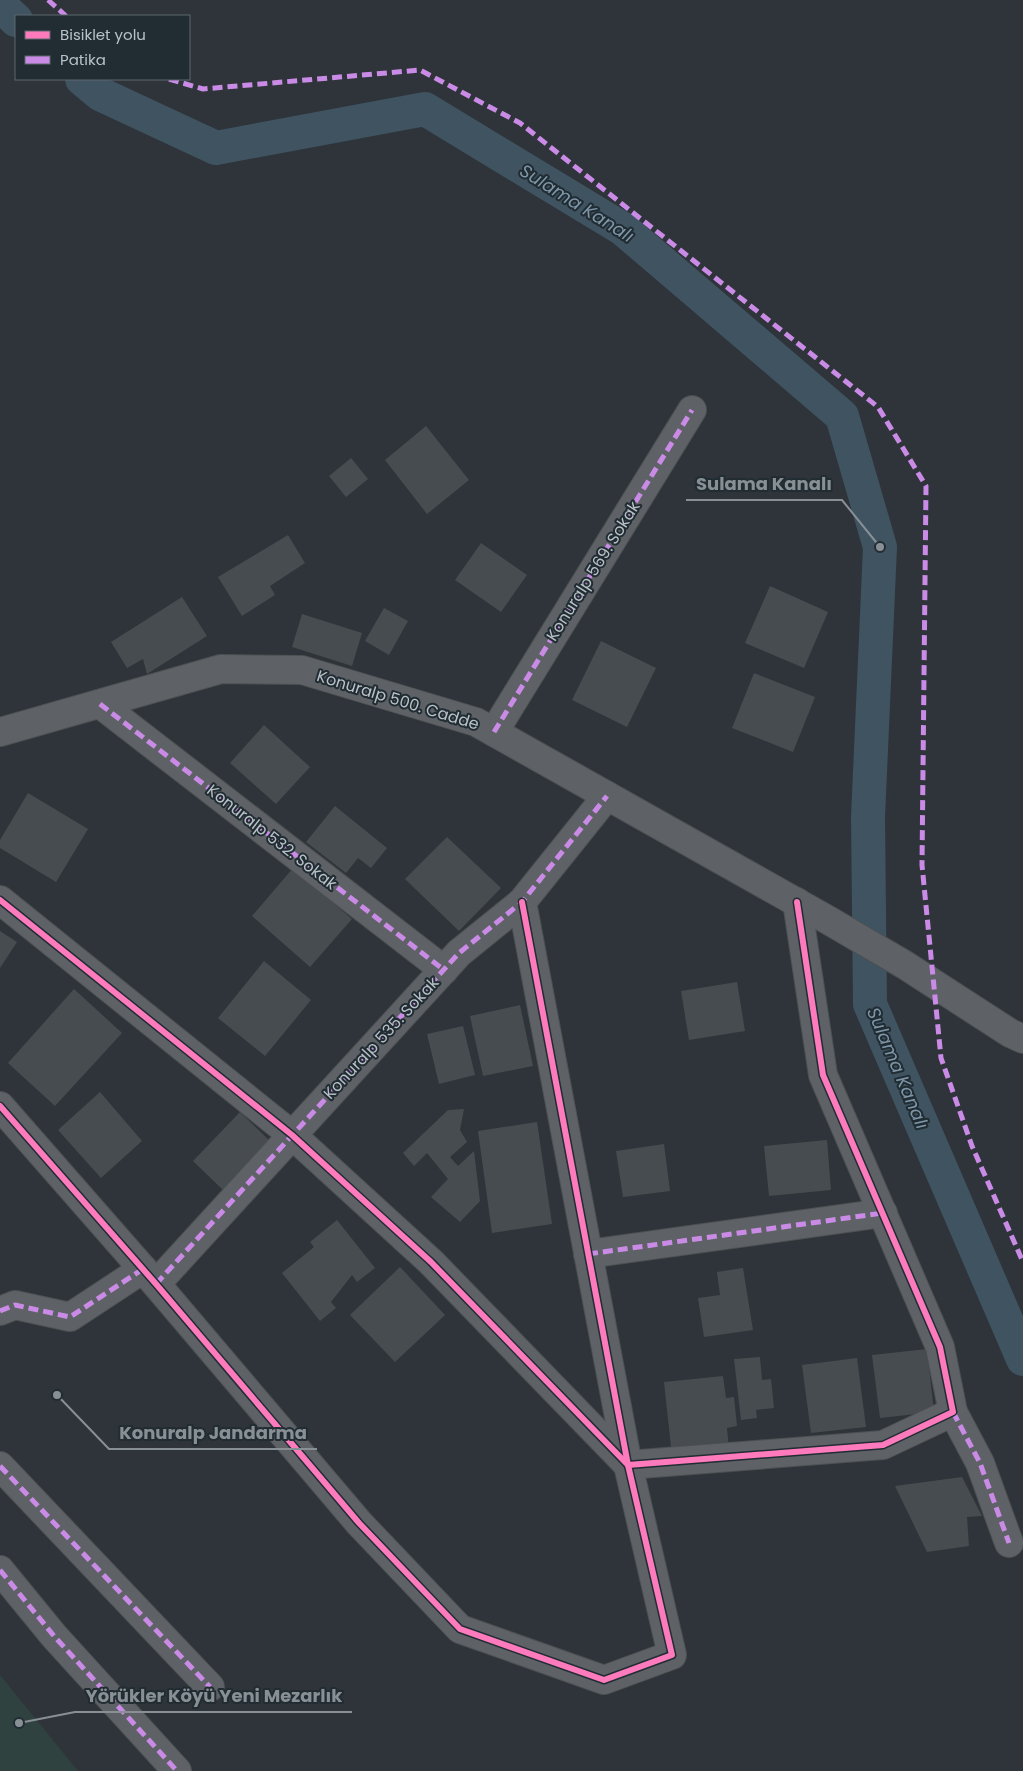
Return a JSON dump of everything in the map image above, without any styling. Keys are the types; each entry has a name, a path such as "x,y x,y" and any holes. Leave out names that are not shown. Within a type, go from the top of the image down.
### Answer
{"street":[{"name":"Konuralp 569. Sokak","path":"494,732 692,410"},
{"name":"Konuralp 500. Cadde","path":"5,728 100,704 221,669 302,670 476,722 828,920 905,965 1010,1033 1023,1039"},
{"name":"Konuralp 532. Sokak","path":"100,704 444,970"},
{"name":"Konuralp 535. Sokak","path":"0,1312 15,1305 70,1317 149,1277 292,1136 459,953 522,902 607,796"},
{"path":"0,900 292,1136 431,1262 628,1465"},
{"path":"0,1106 149,1277 359,1524 460,1629 604,1680 672,1655 628,1465 522,902"},
{"path":"796,902 824,1075 940,1347 953,1412 980,1464 1009,1543"},
{"path":"588,1254 883,1213"},
{"path":"628,1465 883,1445 953,1412"},
{"path":"0,1466 210,1687"},
{"path":"0,1570 54,1636 177,1771"}],"green space":[{"path":"0,1675 78,1771 0,1771"}],"building":[{"path":"426,426 469,480 427,514 385,460"},
{"path":"351,458 368,479 346,497 329,476"},
{"path":"288,535 305,563 270,586 275,595 242,616 218,577"},
{"path":"481,543 527,575 501,612 455,580"},
{"path":"770,586 828,612 804,668 745,643"},
{"path":"182,597 207,636 147,674 143,659 127,668 111,642"},
{"path":"384,608 408,621 389,655 365,641"},
{"path":"302,614 362,633 352,666 292,647"},
{"path":"601,641 656,668 627,727 572,700"},
{"path":"754,673 815,697 793,752 732,728"},
{"path":"264,725 310,767 276,804 230,763"},
{"path":"28,793 88,829 56,882 0,848 0,840"},
{"path":"335,806 387,848 371,868 358,858 346,873 306,842"},
{"path":"447,837 501,888 459,931 405,879"},
{"path":"293,868 352,919 310,967 252,916"},
{"path":"0,931 17,942 0,968"},
{"path":"264,961 311,1000 265,1056 218,1018"},
{"path":"737,982 745,1031 689,1040 681,991"},
{"path":"74,989 122,1033 55,1106 8,1063"},
{"path":"520,1005 533,1066 483,1076 470,1016"},
{"path":"463,1026 475,1075 439,1084 427,1034"},
{"path":"100,1092 142,1141 101,1178 58,1130"},
{"path":"464,1109 460,1130 467,1142 450,1157 458,1166 474,1151 480,1201 460,1222 431,1197 448,1179 427,1153 414,1166 403,1153 448,1110"},
{"path":"240,1112 274,1145 227,1194 193,1161"},
{"path":"537,1122 552,1224 492,1233 478,1131"},
{"path":"827,1140 831,1190 769,1196 764,1146"},
{"path":"664,1144 670,1191 623,1197 616,1151"},
{"path":"337,1220 375,1268 357,1282 352,1275 331,1302 336,1308 320,1321 282,1273 314,1247 310,1242"},
{"path":"400,1267 445,1315 395,1362 350,1315"},
{"path":"743,1268 753,1330 704,1337 698,1298 720,1295 717,1272"},
{"path":"927,1349 934,1412 880,1418 872,1355"},
{"path":"760,1357 762,1380 771,1379 774,1408 756,1410 757,1418 741,1420 734,1359"},
{"path":"857,1358 866,1427 811,1433 802,1365"},
{"path":"723,1376 726,1398 734,1397 737,1426 727,1428 729,1450 672,1456 664,1382"},
{"path":"962,1477 982,1516 967,1517 969,1546 927,1552 895,1486"}],"waterway":[{"name":"Sulama Kanalı","path":"0,5 15,19"},
{"name":"Sulama Kanalı","path":"83,80 100,94 216,148 425,109 623,229 842,416 880,547 868,817 870,1004 1023,1359"}],"marked path":[{"path":"48,0 65,15"},
{"path":"172,80 203,89 420,70 520,123 878,407 926,486 922,865 941,1058 972,1146 1023,1262"},
{"path":"494,732 692,410"},
{"path":"100,704 444,970"},
{"path":"156,1284 459,953 522,902 607,796"},
{"path":"588,1254 883,1213"},
{"path":"0,1311 15,1305 70,1317 143,1269"},
{"path":"953,1412 980,1463 1009,1543"},
{"path":"0,1466 210,1687"},
{"path":"0,1570 54,1636 177,1771"}],"cycle path":[{"path":"0,900 292,1135 431,1262 628,1465 883,1445 953,1412 940,1347 823,1075 797,902"},
{"path":"0,1106 156,1284 359,1523 460,1629 604,1680 672,1655 628,1465 522,902"}],"place":[{"name":"Sulama Kanalı","path":"880,547"},
{"name":"Konuralp Jandarma","path":"57,1395"},
{"name":"Yörükler Köyü Yeni Mezarlık","path":"19,1723"}]}
